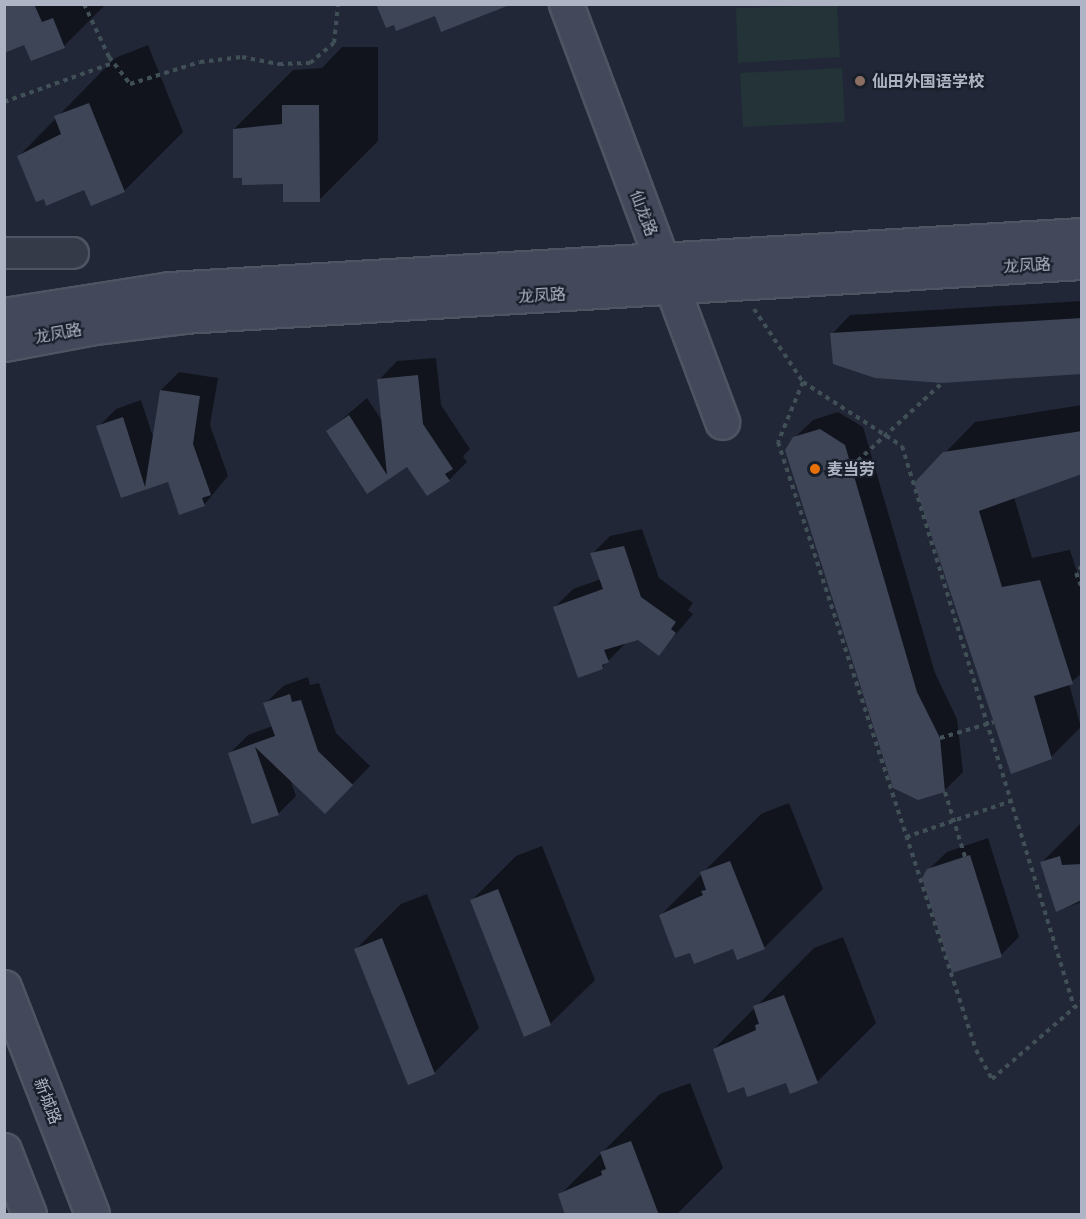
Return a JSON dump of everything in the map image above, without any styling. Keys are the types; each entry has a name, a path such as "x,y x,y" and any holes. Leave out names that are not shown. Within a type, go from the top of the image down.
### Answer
{"street":[{"name":"仙龙路","path":"566,4 722,422"},
{"name":"龙凤路","path":"4,344 94,327 183,316 1082,235"},
{"path":"4,253 74,254"},
{"name":"龙凤路","path":"4,315 93,298 170,289 666,274 737,283 1082,262"},
{"name":"新城路","path":"4,987 92,1215"},
{"path":"4,1150 29,1215"}],"path":[{"path":"84,4 113,63 130,84 201,62 242,57 279,64 310,63 334,43 338,4"},
{"path":"4,102 113,63"},
{"path":"737,283 803,381 902,446 1074,1007"},
{"path":"803,381 778,442 976,1050 992,1079 1082,1000"},
{"path":"851,467 942,383"},
{"path":"1082,566 1076,573 1082,589"},
{"path":"940,738 994,722"},
{"path":"945,792 965,857"},
{"path":"906,837 1011,801"}],"shaded area":[{"path":"837,5 840,57 738,63 736,8"},
{"path":"842,68 845,122 743,127 740,73"}],"building":[{"path":"4,4 34,4 42,22 53,18 65,48 31,61 24,45 4,53"},
{"path":"376,4 507,4 507,6 441,32 435,16 396,31 394,25 386,28"},
{"path":"89,103 125,192 91,206 84,190 46,206 44,199 36,202 17,156 61,134 54,116"},
{"path":"282,105 319,105 320,202 283,202 283,184 242,185 242,178 233,178 233,129 282,124"},
{"path":"1082,318 1082,374 942,383 875,378 833,364 830,333"},
{"path":"418,375 423,424 453,469 445,474 450,481 427,496 407,467 367,494 326,431 349,415 387,475 377,379"},
{"path":"160,390 200,396 193,444 211,495 202,498 205,506 179,515 168,482 121,498 96,426 123,417 145,487"},
{"path":"820,429 845,445 917,692 940,738 945,792 918,800 893,788 785,450 793,437"},
{"path":"1082,431 1082,474 979,511 1002,587 1040,580 1073,684 1034,696 1052,759 1011,774 914,483 943,452"},
{"path":"624,546 641,597 676,622 671,629 676,633 659,656 638,640 604,650 609,662 602,665 603,669 578,678 553,607 603,589 590,553"},
{"path":"290,694 292,702 301,700 318,751 353,785 325,814 255,747 279,815 252,824 228,753 275,736 263,703"},
{"path":"970,855 1002,957 952,973 922,878 927,869"},
{"path":"1060,856 1062,865 1082,864 1082,900 1056,912 1040,862"},
{"path":"730,861 765,949 737,960 733,949 694,964 690,953 675,958 659,915 703,895 701,891 706,890 700,872"},
{"path":"498,889 551,1025 524,1037 470,900"},
{"path":"382,938 435,1074 408,1085 354,949"},
{"path":"784,995 818,1083 790,1094 786,1083 747,1097 744,1087 728,1093 713,1049 756,1030 755,1025 759,1024 753,1006"},
{"path":"631,1141 659,1215 565,1215 558,1194 602,1175 601,1171 606,1169 600,1152"}],"place":[{"name":"仙田外国语学校","path":"860,81"},
{"name":"麦当劳","path":"815,469"}]}
